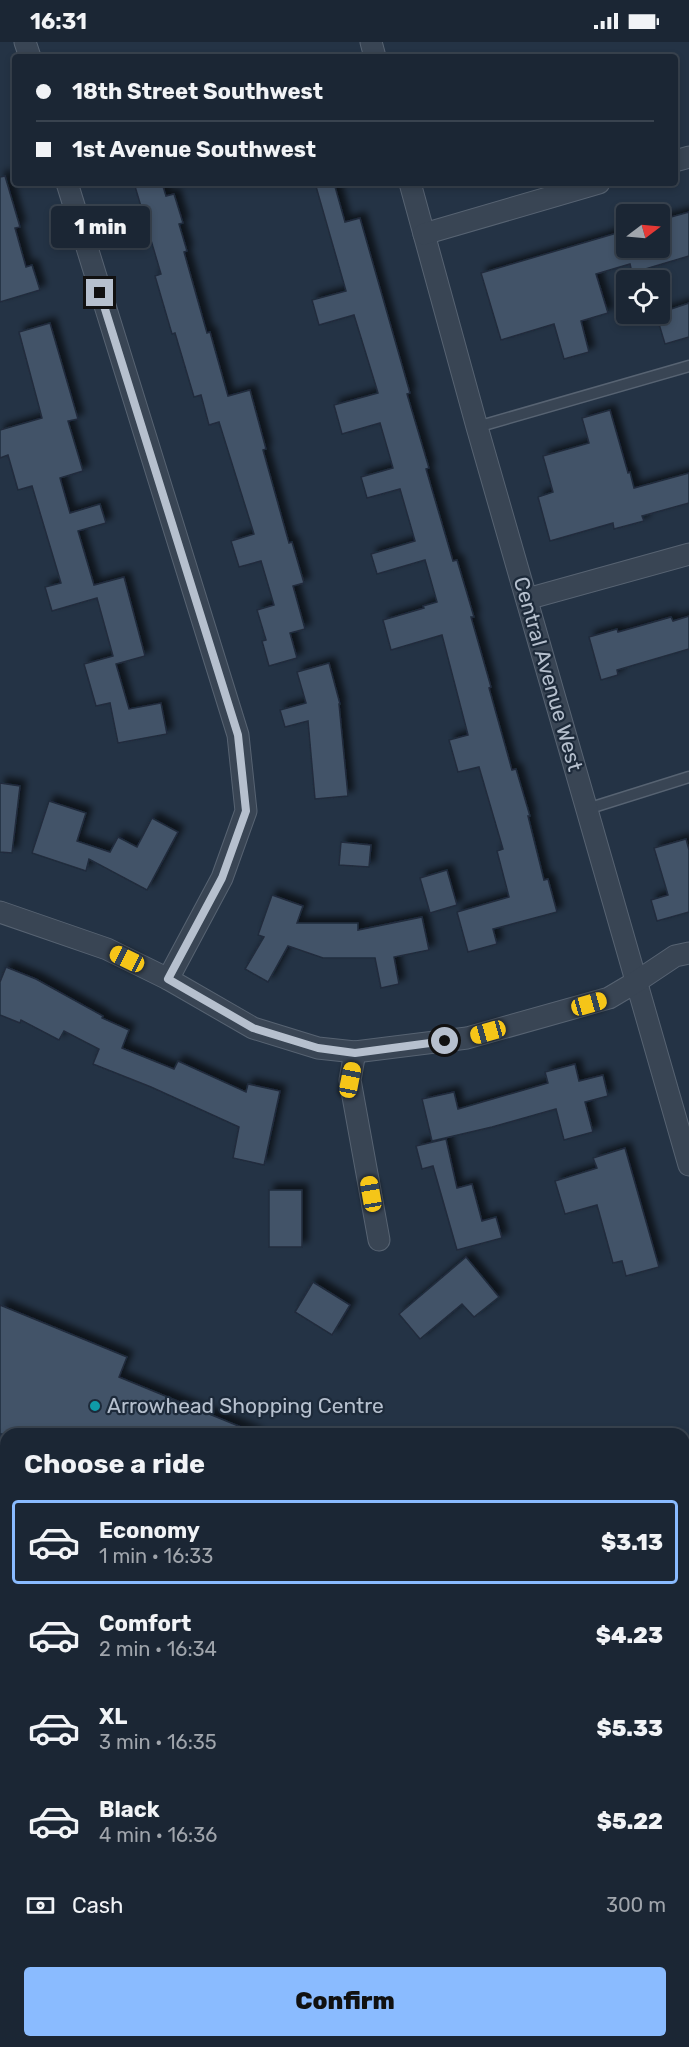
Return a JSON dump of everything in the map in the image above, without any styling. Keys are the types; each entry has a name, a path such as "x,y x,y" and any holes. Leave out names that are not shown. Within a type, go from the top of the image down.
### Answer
{"street":[{"path":"68,186 238,735 246,811 222,878 168,979"},
{"name":"Central Avenue West","path":"411,186 477,426 689,1165"},
{"path":"424,234 589,186"},
{"path":"527,599 689,554"},
{"path":"0,912 107,949 168,979 253,1028 318,1048 355,1053 467,1038 609,998 675,956 689,953"},
{"path":"355,1053 350,1080 379,1240"}],"lane":[{"path":"477,426 689,366"},
{"path":"587,809 689,777"}],"building":[{"path":"5,176 20,227 15,228 26,267 32,265 40,290 0,302 0,177"},
{"path":"135,186 163,186 166,196 174,194 183,223 179,224 187,251 184,252 228,396 250,390 266,449 263,450 289,543 292,542 304,583 293,586 305,629 290,633 297,658 269,666 262,641 266,640 257,610 274,605 261,561 239,567 231,541 254,534 219,422 209,425 201,395 194,397 155,276 161,274"},
{"path":"316,186 335,186 345,222 360,218 410,393 407,394 429,468 426,469 453,561 457,560 474,617 471,617 512,770 516,769 530,816 528,816 544,880 548,879 557,912 493,929 497,944 468,952 457,912 509,897 497,851 503,849 479,767 458,772 449,740 468,735 442,635 391,650 383,620 437,602 425,560 377,574 371,554 415,541 400,489 367,498 361,477 393,468 380,423 342,434 334,405 378,393 354,315 319,325 312,300 346,291"},
{"path":"689,212 689,256 642,270 631,270 630,264 596,274 608,313 581,321 589,352 564,359 554,324 501,340 481,273 616,233 616,258 670,258 670,217"},
{"path":"689,303 689,337 665,344 659,324 670,324 670,309"},
{"path":"50,323 78,419 68,421 83,471 60,478 70,513 100,504 106,523 78,531 94,585 124,577 145,656 116,664 129,709 161,703 167,734 118,743 110,703 96,706 84,664 113,656 97,598 52,611 45,587 61,583 32,486 18,490 8,455 0,458 0,430 42,418 19,332"},
{"path":"610,410 634,488 689,473 689,503 642,516 644,521 614,529 613,523 550,541 538,497 553,492 543,456 589,443 582,418"},
{"path":"689,616 689,649 617,670 618,675 601,680 589,637 617,629 618,632 671,617 673,621"},
{"path":"329,663 340,704 348,796 315,799 308,721 285,727 280,710 306,703 297,672"},
{"path":"0,783 20,786 12,853 0,852"},
{"path":"49,801 86,813 77,841 110,852 118,837 137,847 152,818 178,832 147,890 89,859 86,871 32,853"},
{"path":"686,839 689,850 689,912 657,921 651,900 668,895 654,848"},
{"path":"341,842 371,845 369,867 339,865"},
{"path":"447,870 457,905 430,913 420,878"},
{"path":"272,895 303,906 297,923 358,923 358,930 422,917 429,950 394,957 399,984 381,988 375,958 323,958 288,946 268,982 245,969 264,937 258,935"},
{"path":"6,967 36,979 103,1016 102,1018 129,1030 122,1048 174,1069 178,1061 246,1092 248,1084 280,1091 264,1165 233,1158 239,1127 151,1087 93,1064 99,1049 64,1031 59,1040 21,1020 20,1023 0,1015 0,982"},
{"path":"575,1064 579,1081 603,1075 608,1096 585,1102 593,1132 564,1140 556,1109 432,1141 422,1099 454,1092 458,1109 548,1083 545,1072"},
{"path":"446,1139 457,1188 472,1184 482,1221 496,1217 502,1238 457,1250 433,1166 422,1169 416,1146"},
{"path":"625,1148 659,1267 626,1276 622,1261 613,1263 597,1205 565,1214 555,1181 597,1168 593,1158"},
{"path":"269,1190 302,1190 302,1247 269,1247"},
{"path":"466,1257 499,1297 474,1317 462,1304 420,1339 399,1314"},
{"path":"313,1282 350,1305 332,1335 295,1312"},
{"name":"Arrowhead Shopping Centre","path":"0,1305 127,1357 119,1377 243,1428 0,1428"}],"place":[{"name":"Arrowhead Shopping Centre","path":"95,1406"}],"route":[{"path":"100,293 238,735 246,811 222,878 168,979 253,1028 318,1048 355,1053 445,1041"}]}
